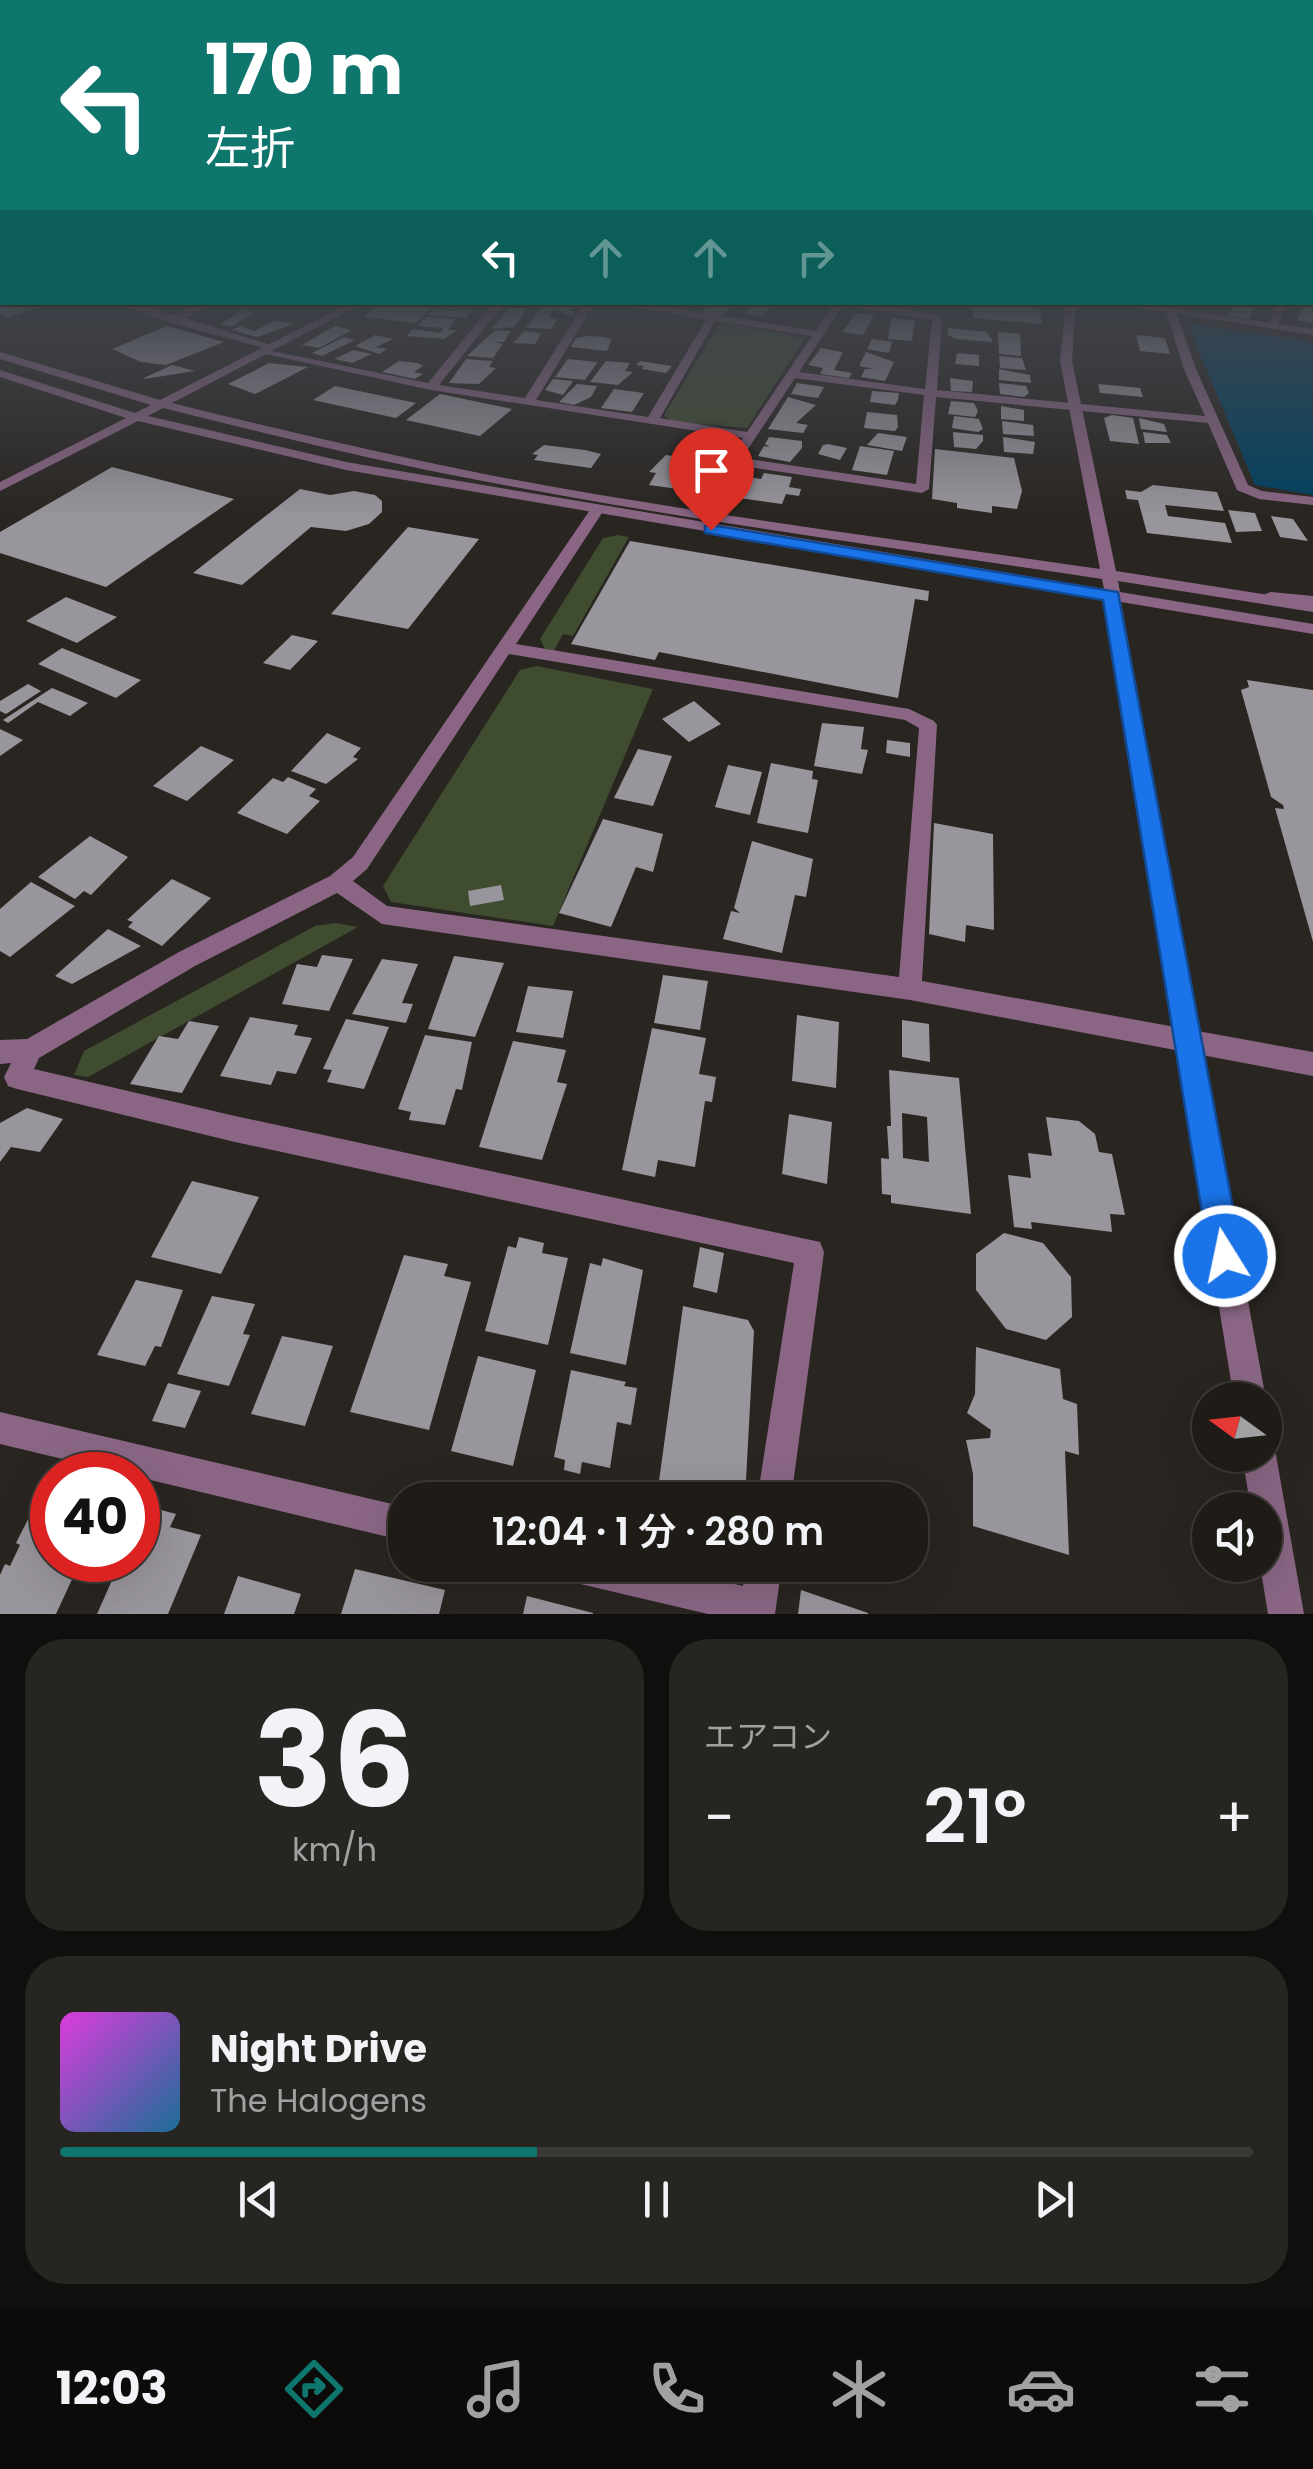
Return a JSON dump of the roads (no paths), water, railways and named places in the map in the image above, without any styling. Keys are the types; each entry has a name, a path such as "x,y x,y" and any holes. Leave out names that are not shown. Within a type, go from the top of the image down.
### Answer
{"street":[{"path":"46,369 160,405 478,475 1110,585 1313,629"},
{"path":"0,487 229,369"},
{"path":"353,369 431,387 751,436"},
{"path":"431,387 445,369"},
{"path":"528,403 549,369"},
{"path":"652,421 682,369"},
{"path":"795,369 734,461 922,488 934,369"},
{"path":"1067,369 1110,585 1247,1382"},
{"path":"1197,369 1211,420 1242,487 1259,495 1313,501"},
{"path":"0,373 136,417 346,466 596,510 1110,585 1313,604"},
{"path":"792,374 932,393 1211,420"},
{"path":"0,1052 30,1050 186,959 338,882 360,862 596,510"},
{"path":"502,646 909,715 928,725 910,989"},
{"path":"338,882 382,915 910,989 1313,1064"},
{"path":"30,1050 18,1077 235,1129 810,1252 777,1482"},
{"path":"0,1428 388,1520"},
{"path":"1262,1472 1286,1614"},
{"path":"643,1582 758,1611 762,1582"}],"water":[{"path":"1206,369 1313,369 1313,495 1255,485"}]}
